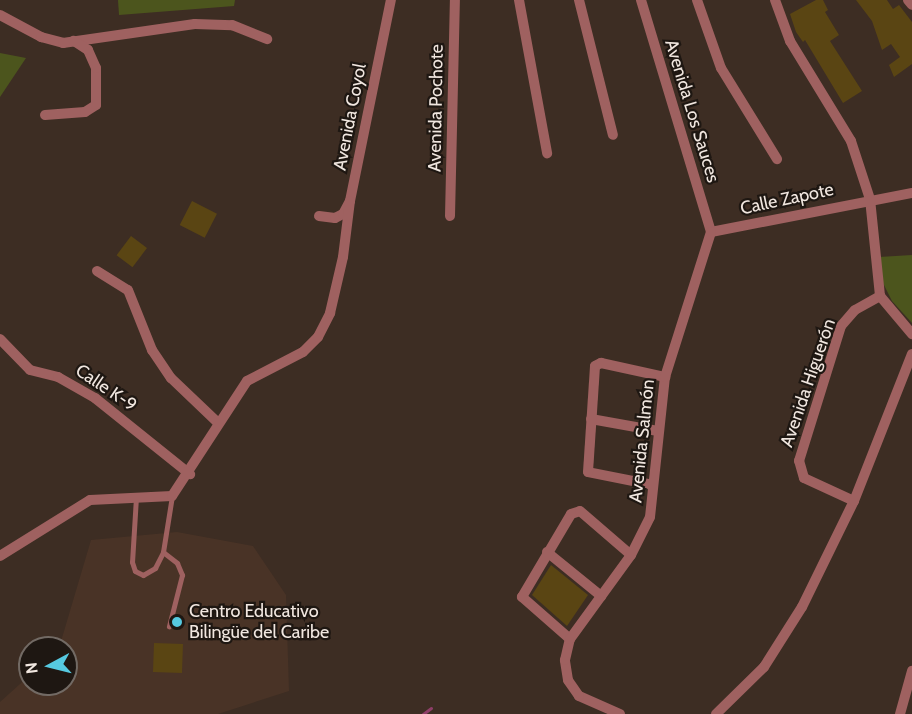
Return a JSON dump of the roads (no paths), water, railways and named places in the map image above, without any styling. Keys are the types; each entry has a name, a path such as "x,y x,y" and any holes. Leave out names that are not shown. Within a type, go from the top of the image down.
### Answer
{"street":[{"name":"Avenida Coyol","path":"172,496 190,474 217,422 247,381 303,352 318,337 330,313 391,0"},
{"name":"Avenida Pochote","path":"450,216 455,0"},
{"path":"519,0 546,153"},
{"path":"579,0 613,135"},
{"name":"Avenida Los Sauces","path":"641,0 711,232"},
{"path":"697,0 722,68 777,159"},
{"path":"775,0 790,41 851,141 870,199 880,296 912,334"},
{"path":"908,0 912,5"},
{"path":"0,15 41,37 63,43 195,24 231,25 267,39"},
{"path":"45,116 85,112 96,105 96,68 88,50 74,41"},
{"name":"Calle Zapote","path":"711,232 870,199 912,193"},
{"path":"318,216 336,218 350,201"},
{"name":"Avenida Salmón","path":"620,714 579,696 568,680 565,660 570,639 631,555 650,517 665,377 711,232"},
{"path":"97,271 129,290 152,350 171,378 217,422"},
{"name":"Avenida Higuerón","path":"854,501 804,478 799,461 842,326 855,310 880,296"},
{"name":"Calle K-9","path":"0,339 30,370 58,377 94,398 190,474"},
{"path":"716,714 764,667 802,607 854,501 912,354"},
{"path":"653,485 588,472 591,419 598,364 665,377"},
{"path":"591,419 658,431"},
{"path":"0,556 90,500 136,495 172,496"},
{"path":"570,639 522,597 547,552 576,510 631,555"},
{"path":"547,552 601,596"},
{"path":"900,714 912,671"}],"lane":[{"path":"136,495 135,571 143,575 150,572 163,552 172,496"},
{"path":"163,552 177,563 182,575 169,626"}],"waterway":[{"path":"423,714 431,708"}],"place":[{"name":"Centro Educativo Bilingüe del Caribe","path":"177,622"}]}
